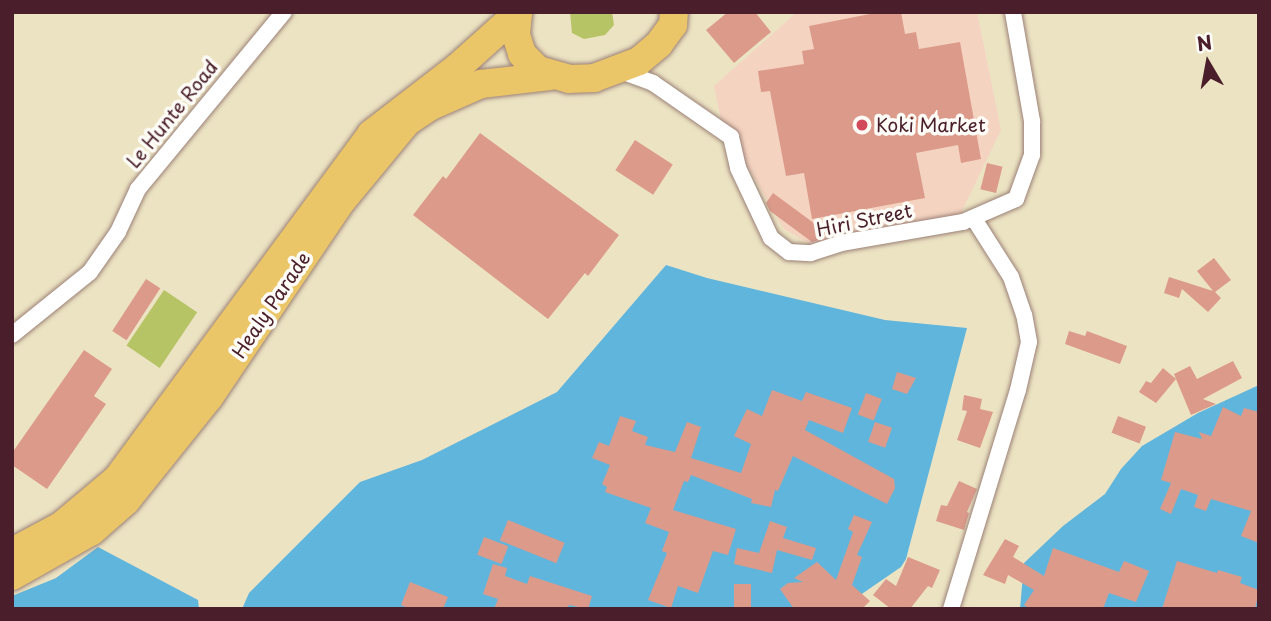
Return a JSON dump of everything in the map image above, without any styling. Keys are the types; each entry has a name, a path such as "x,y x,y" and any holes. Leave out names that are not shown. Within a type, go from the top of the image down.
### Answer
{"highway":[{"path":"518,13 516,35 523,54 538,70 550,76"},
{"name":"Healy Parade","path":"12,552 61,526 117,479 371,134 458,67 518,13"},
{"name":"Healy Parade","path":"12,576 92,531 126,501 210,396 340,203 407,122 429,107 481,84 550,76 594,78 617,70 639,61 659,44 679,17"}],"street":[{"name":"Le Hunte Road","path":"12,335 90,272 118,233 138,189 284,12"},
{"name":"Hiri Street","path":"617,70 653,83 731,137 738,168 771,237 789,252 811,253 841,243 974,219 1016,199 1032,155 1032,121 1013,12"},
{"path":"951,609 1018,390 1029,342 1024,314 1011,277 974,219"}],"shaded area":[{"name":"Koki Market","path":"797,12 977,12 1001,130 958,219 810,244 784,229 721,120 714,86"}],"green space":[{"path":"570,12 612,12 614,25 605,35 584,39 572,33"},
{"path":"164,290 197,312 160,368 127,346"}],"water":[{"path":"666,265 707,278 885,320 967,328 906,559 901,567 840,609 242,609 249,593 360,482 422,460 557,392"},
{"path":"1259,385 1259,609 1020,609 1024,563 1063,526 1105,494 1121,469 1142,446 1198,413"},
{"path":"98,547 198,600 199,609 12,609 12,596 56,578"}],"building":[{"path":"728,12 755,12 771,32 734,63 706,30"},
{"path":"880,12 901,12 905,34 916,32 919,49 960,42 981,159 961,163 958,145 916,153 925,198 812,219 804,173 786,176 770,91 761,92 758,71 804,64 802,51 814,49 809,26"},
{"path":"480,133 619,235 588,276 585,273 548,319 413,215 443,176 446,179"},
{"path":"635,140 673,165 653,195 615,170"},
{"path":"987,163 1003,167 996,193 980,189"},
{"path":"773,193 826,232 821,239 812,242 770,211 766,203"},
{"path":"1214,258 1231,280 1215,292 1221,298 1208,312 1182,289 1179,298 1164,293 1169,277 1213,291 1197,271"},
{"path":"146,279 160,288 126,340 112,331"},
{"path":"1069,331 1085,336 1087,331 1127,346 1120,364 1065,344"},
{"path":"84,350 112,369 94,396 106,404 47,489 12,465 12,453"},
{"path":"1233,361 1242,378 1203,399 1216,404 1191,415 1174,374 1190,366 1197,379"},
{"path":"1163,368 1176,379 1156,403 1139,392 1146,381 1151,383"},
{"path":"897,372 916,378 907,394 892,389"},
{"path":"772,390 802,401 806,392 852,408 843,433 809,420 805,430 894,479 895,488 887,504 793,456 778,491 775,490 771,507 751,503 752,499 691,475 688,482 684,481 673,510 736,529 728,555 713,551 698,593 678,586 671,608 648,600 667,553 662,551 669,532 645,523 651,508 605,492 607,487 602,484 610,465 592,458 599,442 609,446 620,416 636,421 632,431 648,437 645,445 675,452 687,422 701,427 691,458 741,473 751,444 734,436 747,409 762,416"},
{"path":"866,393 882,399 874,421 858,414"},
{"path":"964,395 982,399 980,409 993,412 980,448 957,440 967,411 962,410"},
{"path":"1223,407 1241,416 1244,408 1259,412 1259,543 1241,536 1251,511 1211,499 1206,511 1194,507 1198,495 1181,489 1171,514 1160,509 1171,483 1161,480 1175,432 1202,439 1199,432 1211,436"},
{"path":"1118,416 1146,427 1140,444 1112,433"},
{"path":"875,422 892,428 885,448 868,442"},
{"path":"959,481 977,489 967,512 969,513 964,530 936,521 941,505 947,506"},
{"path":"854,515 872,522 857,555 862,557 852,585 870,601 862,609 794,609 780,589 788,583 803,582 794,578 817,562 836,580 853,532 848,529"},
{"path":"508,520 565,543 556,563 500,540"},
{"path":"770,521 787,527 783,538 816,548 812,560 777,550 772,573 734,564 737,548 759,553"},
{"path":"484,537 508,546 501,564 477,555"},
{"path":"1005,539 1019,546 1013,557 1044,576 1053,548 1119,572 1124,561 1149,571 1136,602 1109,593 1103,609 1030,609 1024,605 1034,590 1008,575 1005,584 983,575"},
{"path":"908,557 940,570 932,588 928,586 910,609 891,609 873,595 886,579 896,586"},
{"path":"1177,561 1242,577 1240,583 1259,590 1255,609 1162,609"},
{"path":"493,564 507,568 505,576 527,584 530,576 592,596 588,609 569,605 567,609 494,609 498,599 483,594"},
{"path":"410,582 448,597 443,609 410,609 401,605"},
{"path":"734,584 751,584 751,609 734,609"}],"place":[{"name":"Koki Market","path":"862,125"}]}
